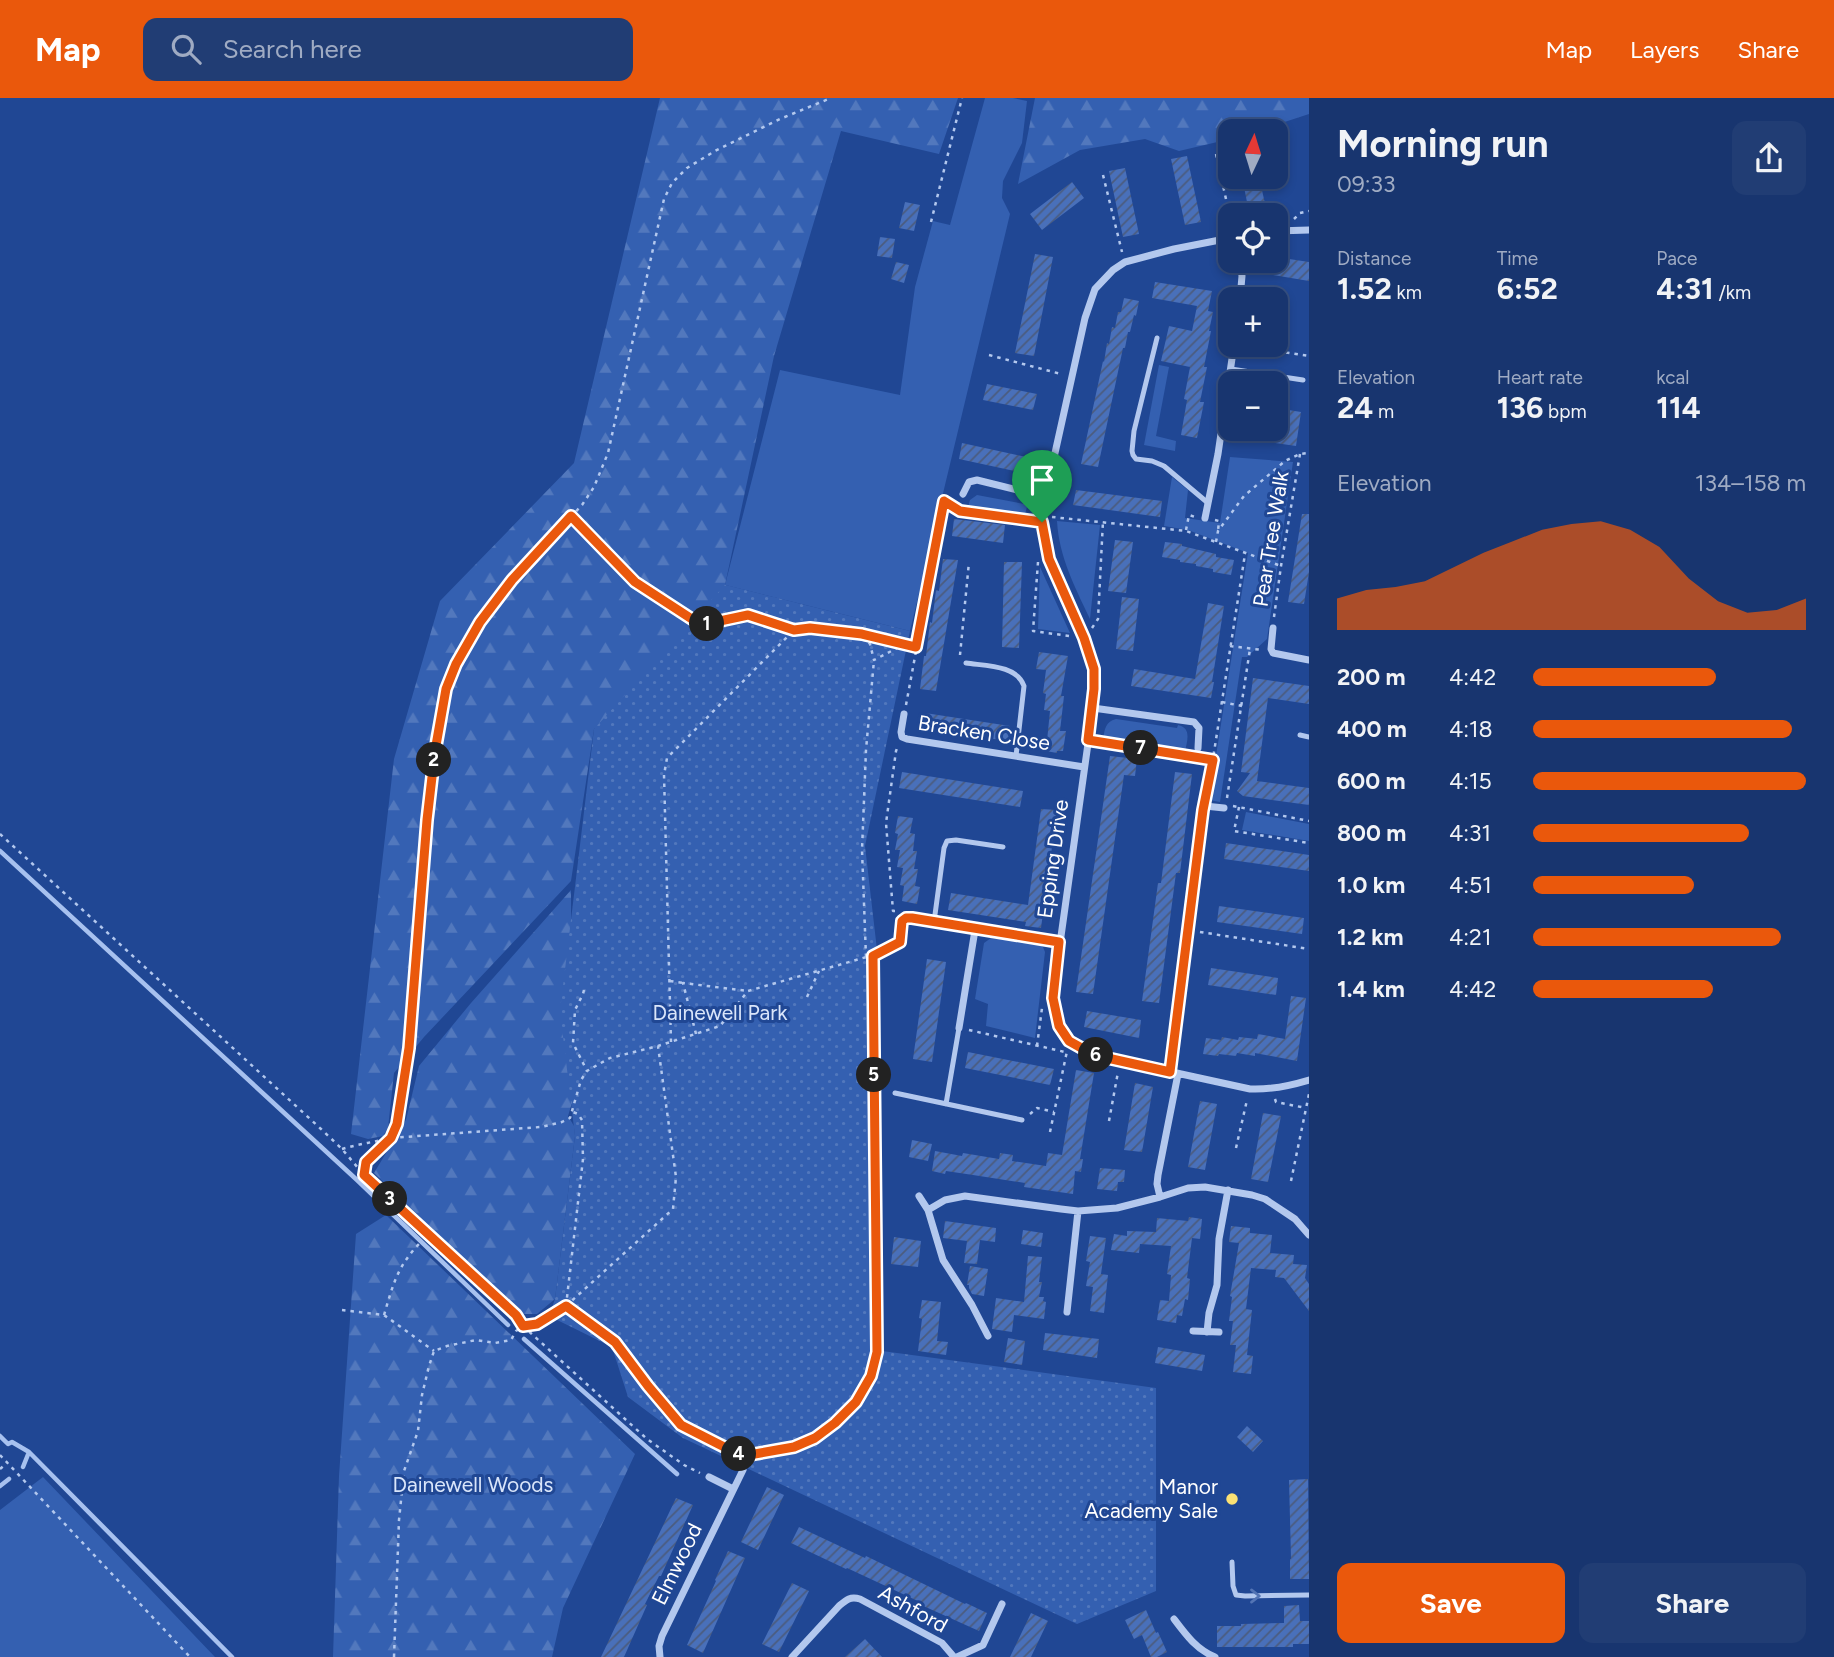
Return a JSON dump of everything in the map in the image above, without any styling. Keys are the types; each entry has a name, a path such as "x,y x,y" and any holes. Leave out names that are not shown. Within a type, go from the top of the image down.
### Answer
{"street":[{"path":"1288,230 1309,229"},
{"name":"Epping Drive","path":"1069,1041 1059,1026 1053,998 1093,708 1094,669 1045,544 1042,519 1046,497 1090,301 1101,280 1125,262 1174,248 1218,240"},
{"path":"1205,518 1232,357"},
{"path":"963,494 968,482 978,480 1046,497"},
{"path":"1273,628 1273,653 1309,660"},
{"path":"1093,708 1194,722 1199,728 1198,748"},
{"name":"Bracken Close","path":"904,714 901,732 906,739 1084,767"},
{"path":"1160,1198 1157,1184 1174,1073 1187,930 1203,810 1205,806 1225,806"},
{"path":"900,942 902,921 906,918 1059,942"},
{"path":"959,1028 975,930"},
{"path":"1069,1041 1094,1055 1250,1089 1272,1089 1309,1080"},
{"path":"928,1210 945,1200 965,1195 1078,1211 1116,1208 1160,1198 1188,1188 1205,1187 1265,1199 1295,1219 1309,1235"},
{"path":"1207,1332 1217,1285 1219,1240 1228,1190"},
{"path":"919,1196 928,1210 943,1260 988,1336"},
{"path":"1067,1312 1078,1211"},
{"path":"1193,1331 1219,1332"},
{"name":"Elmwood","path":"660,1657 662,1636 743,1470"},
{"path":"709,1477 733,1489"},
{"name":"Ashford","path":"792,1657 839,1606 853,1597 942,1643 956,1657"},
{"path":"956,1657 983,1645 1002,1604"},
{"path":"1174,1619 1205,1653 1215,1657"}],"lane":[{"path":"1157,338 1134,431 1133,455 1136,459 1164,466 1208,503"},
{"path":"1231,369 1303,380"},
{"path":"966,663 1009,671 1021,678 1024,686 1016,756"},
{"path":"1300,735 1309,737"},
{"path":"934,922 947,841 1003,847"},
{"path":"946,1104 959,1028"},
{"path":"895,1093 1022,1120"},
{"path":"1232,1562 1236,1595 1309,1595"}],"path":[{"path":"364,1175 366,1162 391,1138 397,1124 409,1048 435,751 446,689 456,664 480,622 512,580 582,505 594,486 607,453 664,199 672,183 687,168 715,151 831,98"},
{"path":"931,222 962,98"},
{"path":"1216,153 1227,203"},
{"path":"1103,175 1125,262"},
{"path":"1288,353 1309,356"},
{"path":"989,355 1073,377"},
{"path":"1216,542 1217,531 1244,496 1285,461 1309,453"},
{"name":"Pear Tree Walk","path":"1273,628 1300,454"},
{"path":"904,714 944,501 960,511 1042,519 1102,521 1186,531 1281,566"},
{"path":"1186,531 1189,515 1205,518"},
{"path":"571,516 635,582 701,625 748,615 794,630 810,628 862,634 916,647"},
{"path":"1045,544 1039,553 1033,631 1084,638 1098,619 1102,521"},
{"name":"Pear Tree Walk","path":"1205,806 1245,554"},
{"path":"966,663 959,654 969,562"},
{"path":"671,1042 664,775 667,758 794,630"},
{"path":"862,634 870,644 874,660 866,750 862,850 866,958"},
{"path":"874,660 905,644"},
{"path":"1230,646 1273,653"},
{"path":"1250,649 1225,806 1309,821"},
{"path":"1222,702 1242,706"},
{"path":"902,737 896,751 886,823 893,911 901,912 906,918"},
{"path":"1088,740 1197,757"},
{"path":"1205,758 1213,760"},
{"path":"1238,807 1234,831 1309,844"},
{"path":"0,834 342,1149 364,1175 647,1439 684,1465 709,1477"},
{"path":"1187,930 1309,949"},
{"path":"670,981 748,991 873,956 900,942"},
{"path":"566,1306 615,1342 681,1425 738,1454 749,1455 794,1447 815,1438 856,1402 871,1376 877,1352 873,956"},
{"path":"807,997 820,971"},
{"path":"683,983 696,1034"},
{"path":"584,990 575,1010 573,1043 587,1071"},
{"path":"342,1149 391,1138 541,1127 562,1122 570,1118 587,1071 610,1058 720,1026 748,991"},
{"path":"1037,1046 1043,1006 1053,998"},
{"path":"959,1028 1066,1053"},
{"path":"1050,1132 1069,1041"},
{"path":"434,1351 476,1340 495,1343 511,1340 523,1326 537,1324 566,1306 673,1209 676,1177 658,1046"},
{"path":"1109,1121 1120,1061"},
{"path":"1236,1148 1250,1089"},
{"path":"1272,1089 1276,1102 1306,1108"},
{"path":"1291,1181 1309,1094"},
{"path":"1022,1120 1037,1108 1054,1112"},
{"path":"566,1306 583,1159 582,1120 578,1114 571,1111"},
{"path":"384,1315 393,1285 405,1259 419,1244"},
{"path":"342,1310 384,1315 434,1351"},
{"path":"394,1657 399,1520 404,1471 418,1431 422,1395 434,1351"},
{"path":"0,1455 190,1657"},
{"path":"0,1469 7,1463"}],"green space":[{"path":"660,98 958,98 939,154 841,131 774,356 725,585 796,603 594,729 571,881 424,1037 394,1073 388,1128 383,1136 368,1139 351,1134 394,759 440,601 574,463"},
{"path":"985,98 1027,101 1022,143 1003,181 1002,198 1010,214 910,631 725,585 780,370 900,395 915,287 933,221 950,225"},
{"path":"1035,98 1309,98 1309,114 1288,121 1218,119 1218,142 1179,151 1145,139 1080,150 1018,184"},
{"path":"1159,365 1169,367 1156,436 1176,441 1175,451 1144,445"},
{"path":"1230,457 1293,462 1267,639 1247,657 1242,657 1220,802 1209,800 1248,553 1188,530 1164,526 1172,477 1188,490 1185,518 1220,523"},
{"path":"977,495 1024,504 1027,507 1024,518 967,510 970,500"},
{"path":"1057,521 1100,525 1090,619 1064,559"},
{"path":"1040,567 1070,633 1038,629"},
{"name":"Dainewell Park","path":"725,585 910,631 865,846 880,976 878,1180 882,1351 1156,1388 1156,1591 1077,1624 683,1438 628,1397 612,1347 549,1316 555,1299 575,1136 560,1011 594,729"},
{"path":"1116,719 1177,728 1178,725 1187,732 1185,752 1103,739 1108,724"},
{"path":"1246,812 1309,824 1309,841 1242,830"},
{"path":"571,890 571,988 577,1086 568,1116 574,1126 575,1136 555,1299 537,1314 522,1314 374,1173 406,1120 419,1066"},
{"path":"991,938 1043,947 1045,952 1035,1038 986,1026 988,1004 975,999 984,943"},
{"name":"Dainewell Woods","path":"386,1215 635,1454 563,1608 552,1657 333,1657 339,1476 356,1234"},
{"path":"43,1477 215,1657 0,1657 0,1510"}],"building":[{"path":"1187,156 1201,222 1185,225 1171,159"},
{"path":"1125,168 1139,234 1123,237 1109,171"},
{"path":"1072,182 1084,198 1042,230 1030,214"},
{"path":"1244,189 1262,189 1265,203 1247,203"},
{"path":"905,202 920,205 914,231 899,228"},
{"path":"880,237 895,239 892,258 877,256"},
{"path":"1035,254 1053,257 1034,356 1015,353"},
{"path":"1288,259 1309,262 1309,281 1267,274 1288,273"},
{"path":"896,262 909,265 904,283 891,279"},
{"path":"1155,282 1212,291 1208,311 1213,312 1211,331 1200,402 1204,402 1197,438 1181,435 1190,367 1161,361 1169,326 1192,331 1197,306 1152,298"},
{"path":"1124,298 1139,301 1123,348 1098,467 1081,464 1107,343 1109,344 1112,327 1115,328"},
{"path":"987,384 1037,394 1033,410 983,400"},
{"path":"1288,410 1301,412 1296,446 1262,441 1288,441"},
{"path":"962,443 1031,458 1028,474 959,459"},
{"path":"1076,490 1162,501 1160,517 1073,505"},
{"path":"1302,514 1309,514 1309,572 1304,604 1288,602"},
{"path":"954,519 1005,525 1003,543 952,536"},
{"path":"1115,540 1133,542 1126,593 1108,591"},
{"path":"1165,542 1182,544 1216,554 1216,557 1234,560 1231,575 1162,557"},
{"path":"943,559 958,560 936,691 920,689"},
{"path":"1004,562 1022,562 1019,648 1002,647"},
{"path":"1122,597 1139,599 1133,651 1116,649"},
{"path":"1208,603 1224,606 1211,698 1131,686 1134,669 1195,679"},
{"path":"1039,652 1068,656 1061,696 1064,696 1060,731 1066,731 1063,751 1057,753 1046,751 1050,711 1044,710 1046,670 1036,669"},
{"path":"1253,678 1309,686 1309,704 1268,698 1257,781 1309,788 1309,805 1243,796 1237,791 1250,773 1241,772"},
{"path":"925,713 1010,726 1008,741 922,729"},
{"path":"1110,756 1137,759 1135,776 1124,775 1093,994 1076,992"},
{"path":"902,772 1023,791 1020,807 899,788"},
{"path":"1175,772 1192,774 1180,873 1176,873 1159,1003 1142,1001"},
{"path":"1041,809 1057,810 1041,928 1025,926 1026,922 948,910 951,893 1028,905"},
{"path":"898,816 913,818 910,833 915,834 913,851 917,851 914,869 918,869 915,886 920,887 917,904 902,901 904,886 900,885 903,868 897,867 900,850 895,850"},
{"path":"1226,843 1309,855 1309,871 1224,859"},
{"path":"1219,906 1304,918 1302,934 1217,922"},
{"path":"927,959 946,962 932,1062 913,1059"},
{"path":"1211,968 1278,978 1276,995 1208,985"},
{"path":"1291,996 1306,998 1297,1061 1255,1053 1255,1056 1237,1053 1236,1056 1203,1054 1206,1038 1257,1039 1258,1034 1285,1039"},
{"path":"1087,1011 1141,1020 1139,1038 1084,1027"},
{"path":"968,1052 1054,1069 1050,1085 965,1068"},
{"path":"1076,1070 1094,1073 1080,1159 1083,1159 1081,1172 1075,1171 1073,1194 1024,1187 1025,1183 932,1171 935,1151 999,1159 1000,1153 1013,1155 1012,1161 1046,1166 1048,1153 1062,1155"},
{"path":"1135,1083 1153,1087 1142,1152 1124,1150"},
{"path":"1200,1101 1217,1104 1205,1170 1188,1167"},
{"path":"1263,1113 1281,1116 1268,1182 1251,1179"},
{"path":"912,1140 932,1144 928,1161 909,1157"},
{"path":"1100,1168 1125,1170 1124,1182 1118,1182 1117,1191 1097,1189"},
{"path":"1189,1217 1202,1219 1200,1239 1192,1238 1187,1278 1190,1279 1188,1300 1185,1299 1182,1316 1177,1315 1176,1323 1157,1320 1160,1300 1169,1301 1171,1275 1167,1274 1171,1246 1140,1244 1139,1253 1111,1250 1114,1234 1127,1236 1127,1231 1156,1232 1157,1218 1188,1221"},
{"path":"945,1221 996,1228 995,1242 980,1240 977,1264 964,1263 967,1241 943,1238"},
{"path":"1231,1226 1250,1228 1250,1233 1272,1235 1270,1253 1294,1255 1293,1264 1307,1265 1305,1278 1309,1284 1309,1311 1284,1278 1275,1277 1276,1270 1251,1268 1246,1309 1252,1310 1247,1355 1253,1356 1251,1374 1233,1372 1236,1345 1230,1345 1233,1321 1229,1321 1230,1296 1239,1243 1229,1242"},
{"path":"1023,1230 1043,1233 1041,1247 1021,1244"},
{"path":"1090,1236 1106,1238 1101,1274 1108,1275 1104,1313 1090,1311 1093,1287 1086,1286 1090,1262 1086,1261"},
{"path":"894,1237 921,1241 918,1267 891,1264"},
{"path":"1028,1256 1042,1257 1039,1297 1044,1297 1043,1301 1046,1302 1044,1319 1014,1315 1012,1332 992,1329 996,1298 1024,1302"},
{"path":"970,1266 988,1269 984,1296 972,1294 967,1285"},
{"path":"922,1300 941,1302 937,1341 948,1342 946,1355 918,1351"},
{"path":"1045,1333 1099,1339 1097,1358 1043,1350"},
{"path":"1008,1338 1025,1341 1022,1365 1004,1362"},
{"path":"1158,1347 1205,1355 1202,1371 1155,1363"},
{"path":"1247,1426 1263,1441 1253,1452 1237,1437"},
{"path":"1308,1479 1309,1579 1290,1579 1289,1480"},
{"path":"767,1487 784,1495 758,1550 741,1542"},
{"path":"676,1498 693,1505 661,1576 645,1604 647,1605 624,1657 601,1657"},
{"path":"799,1527 987,1613 979,1631 791,1543"},
{"path":"728,1551 745,1558 703,1653 687,1645"},
{"path":"792,1583 809,1591 779,1652 762,1644"},
{"path":"1299,1605 1300,1621 1309,1621 1309,1644 1293,1644 1293,1647 1217,1647 1217,1626 1284,1623 1284,1606"},
{"path":"1146,1610 1167,1652 1157,1657 1151,1657 1142,1635 1134,1639 1125,1620"},
{"path":"1031,1613 1048,1621 1031,1657 1010,1657"},
{"path":"865,1639 882,1657 845,1657"}],"waterway":[{"path":"0,851 357,1180 508,1325"},
{"path":"524,1339 677,1474"},
{"path":"0,1436 8,1444 12,1442 29,1452 232,1657"},
{"path":"23,1467 29,1452"},
{"path":"0,1486 9,1479"}],"place":[{"name":"Manor Academy Sale","path":"1232,1499"}],"route":[{"path":"944,501 960,511 1042,522 1049,559 1084,638 1094,669 1093,708 1088,740 1213,760 1203,810 1170,1072 1094,1055 1069,1041 1063,1034 1053,998 1059,942 912,918 902,921 900,942 873,956 877,1352 871,1376 856,1402 815,1438 794,1447 749,1455 738,1454 681,1425 615,1342 566,1306 537,1324 523,1326 516,1315 364,1175 366,1162 391,1138 397,1124 409,1048 427,820 446,689 456,664 480,622 512,580 571,516 635,582 701,625 748,615 794,630 810,628 862,634 916,647 944,501"}]}
